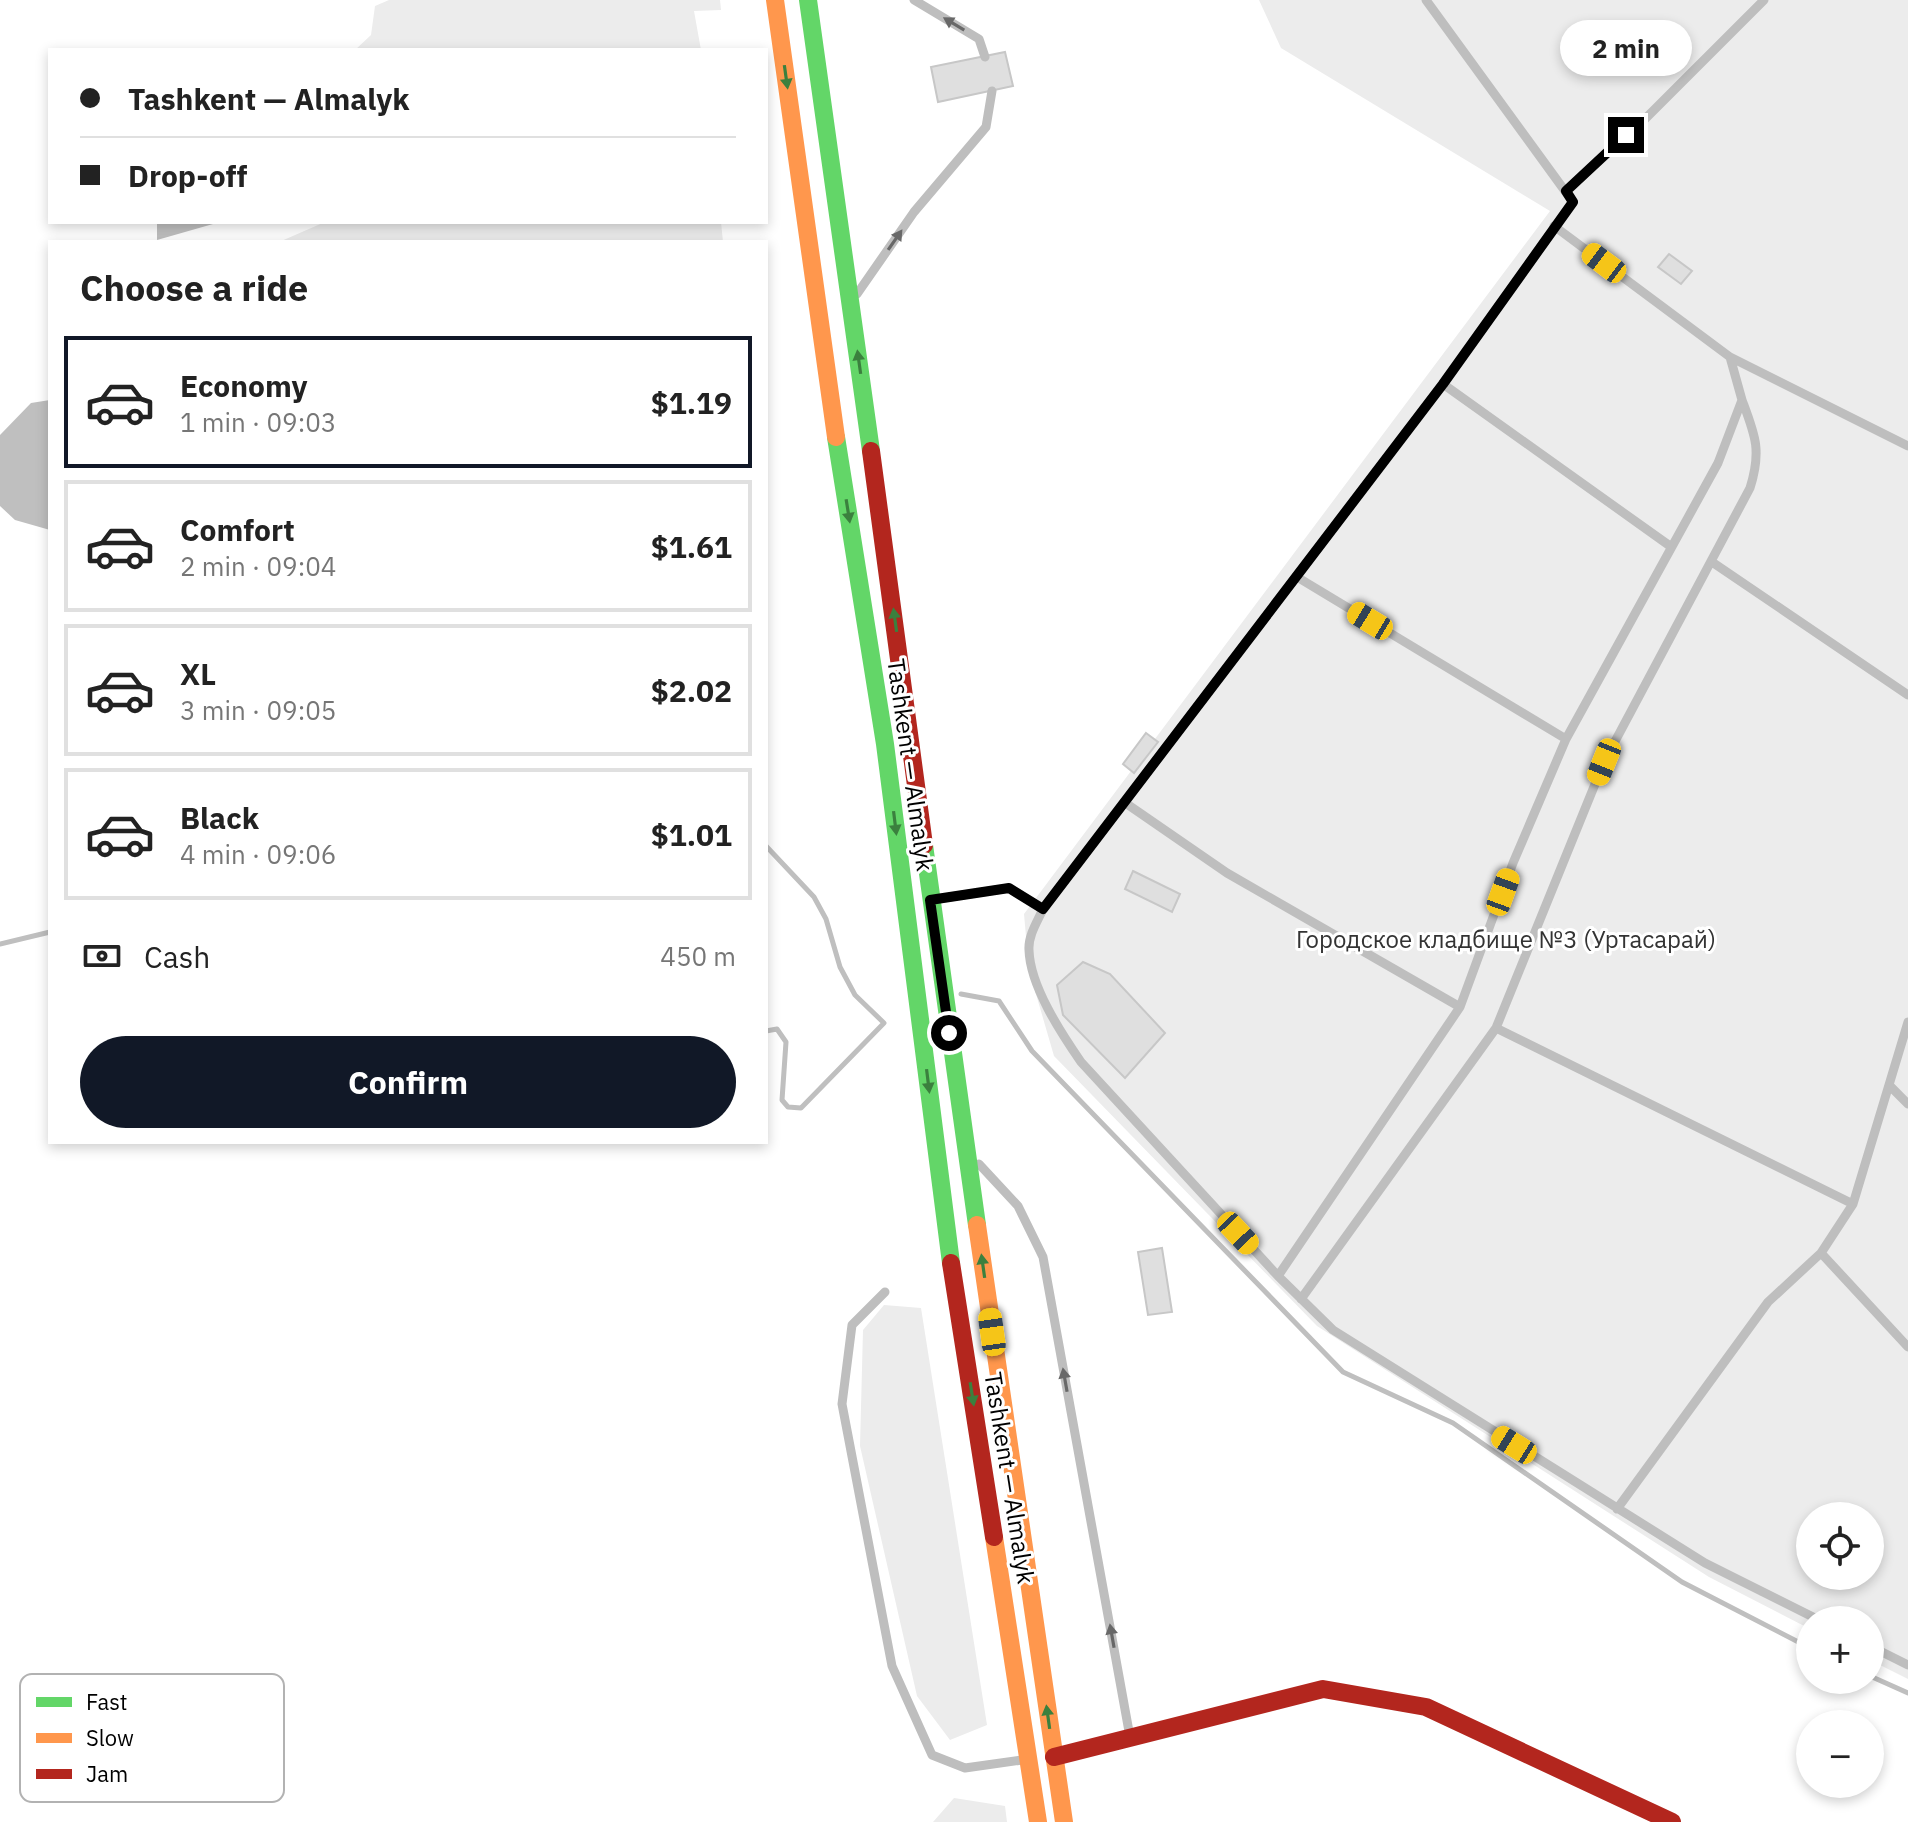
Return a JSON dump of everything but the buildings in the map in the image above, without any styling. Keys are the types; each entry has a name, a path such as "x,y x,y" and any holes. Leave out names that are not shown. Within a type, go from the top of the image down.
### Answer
{"main road":[{"name":"Tashkent — Almalyk","path":"775,0 836,434 885,744 947,1234 1038,1822"},
{"name":"Tashkent — Almalyk","path":"808,0 912,741 930,900 1064,1822"},
{"path":"1054,1757 1323,1689 1426,1707 1672,1822"}],"lane":[{"path":"914,0 979,39 985,57"},
{"path":"1426,0 1573,202 1443,384 1043,909 1029,950 1054,1023 1081,1062 1278,1276 1333,1330 1705,1563 1796,1608"},
{"path":"1566,191 1641,123 1764,0"},
{"path":"850,304 914,212 986,127 992,91"},
{"path":"1554,226 1730,357 1908,446"},
{"path":"1301,1299 1496,1028 1604,762 1750,488 1757,467 1758,443 1730,357"},
{"path":"1443,384 1670,546"},
{"path":"1278,1276 1460,1007 1513,863 1566,739 1718,463 1742,400"},
{"path":"1712,562 1908,695"},
{"path":"1297,577 1566,739"},
{"path":"1124,802 1227,873 1460,1007"},
{"path":"930,900 1009,888 1043,909"},
{"path":"1617,1509 1768,1302 1821,1253 1853,1204 1908,1022"},
{"path":"1496,1028 1853,1204"},
{"path":"1889,1085 1908,1104"},
{"path":"965,1149 1018,1206 1043,1257 1131,1740"},
{"path":"1821,1253 1908,1347"},
{"path":"885,1292 852,1325 842,1404 892,1666 932,1755 965,1768 1029,1759"},
{"path":"1884,1653 1908,1665"}],"green space":[{"path":"389,0 720,0 721,10 694,11 701,48 357,48 371,35 375,6"},
{"name":"Городское кладбище №3 (Уртасарай)","path":"1259,0 1908,0 1908,1679 1884,1667 1884,1606 1796,1606 1796,1622 1709,1577 1317,1326 1054,1056 1029,970 1024,914 1550,211 1281,48"},
{"path":"320,224 721,224 723,240 284,240"},
{"path":"884,1305 921,1308 987,1725 950,1740 917,1696 860,1446 863,1330"},
{"path":"954,1798 1005,1806 1007,1822 933,1822"}],"shaded area":[{"path":"157,224 213,224 157,240"},
{"path":"48,400 48,529 15,520 0,506 0,435 31,403"}],"waterway":[{"path":"768,848 814,897 826,919 840,967 855,995 884,1023 801,1108 788,1107 782,1100 786,1042 777,1029 768,1031"},
{"path":"0,944 48,932"},
{"path":"961,994 999,1001 1032,1051 1343,1372 1453,1423 1682,1582 1796,1641"},
{"path":"1884,1682 1908,1693"}],"traffic: fast":[{"path":"808,0 871,451"},
{"path":"836,437 885,744 951,1263"},
{"path":"924,845 977,1225"}],"traffic: slow":[{"path":"775,0 836,437"},
{"path":"977,1225 1064,1822"},
{"path":"994,1537 1038,1822"}],"traffic: jam":[{"path":"871,451 924,845"},
{"path":"951,1263 994,1537"},
{"path":"1054,1757 1323,1689 1426,1707 1672,1822"}],"route":[{"path":"949,1033 930,900 1009,888 1034,900 1043,909 1443,384 1573,202 1566,191 1626,135"}]}
